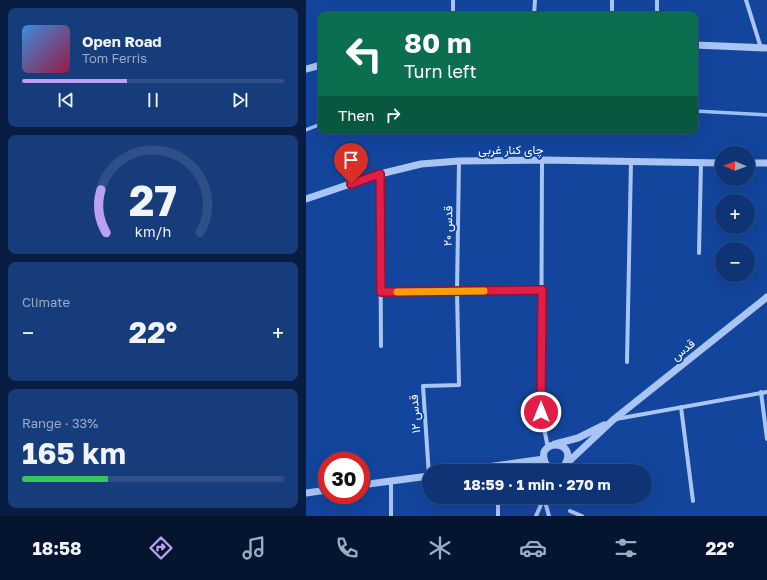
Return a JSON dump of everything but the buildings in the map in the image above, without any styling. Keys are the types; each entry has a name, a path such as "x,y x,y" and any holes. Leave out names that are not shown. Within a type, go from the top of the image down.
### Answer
{"street":[{"path":"453,0 453,12"},
{"path":"534,12 535,0"},
{"path":"612,0 612,12"},
{"path":"656,12 657,0"},
{"path":"698,45 764,48 746,0"},
{"path":"306,69 318,66"},
{"path":"542,160 541,412 550,446"},
{"name":"چای کنار غربی","path":"306,199 380,174 421,164 459,161 542,160 715,163"},
{"name":"قدس ۲۰","path":"458,291 459,161"},
{"path":"627,362 631,162"},
{"path":"699,253 701,162"},
{"path":"755,163 767,163"},
{"path":"380,174 381,346"},
{"path":"381,292 542,290"},
{"name":"قدس ۱۲","path":"428,464 423,386 459,385 458,291"},
{"name":"قدس","path":"565,464 613,420 767,297"},
{"path":"761,392 767,439"},
{"name":"قدس","path":"550,446 578,438 613,420 767,392"},
{"path":"681,407 693,502"},
{"path":"546,464 544,459 544,453 550,446 560,445 565,448 568,454 568,460 564,464"},
{"path":"518,464 544,459"},
{"path":"370,484 422,477"},
{"path":"391,481 391,516"},
{"path":"306,493 318,491"},
{"path":"498,504 498,516"},
{"path":"536,516 541,504"},
{"path":"546,504 549,516"},
{"path":"570,511 582,516"}],"waterway":[{"path":"698,111 767,115"},
{"path":"306,130 318,125"}],"slow traffic":[{"path":"397,292 484,291"}],"route":[{"path":"351,184 380,174 381,292 542,290 541,412"}]}
